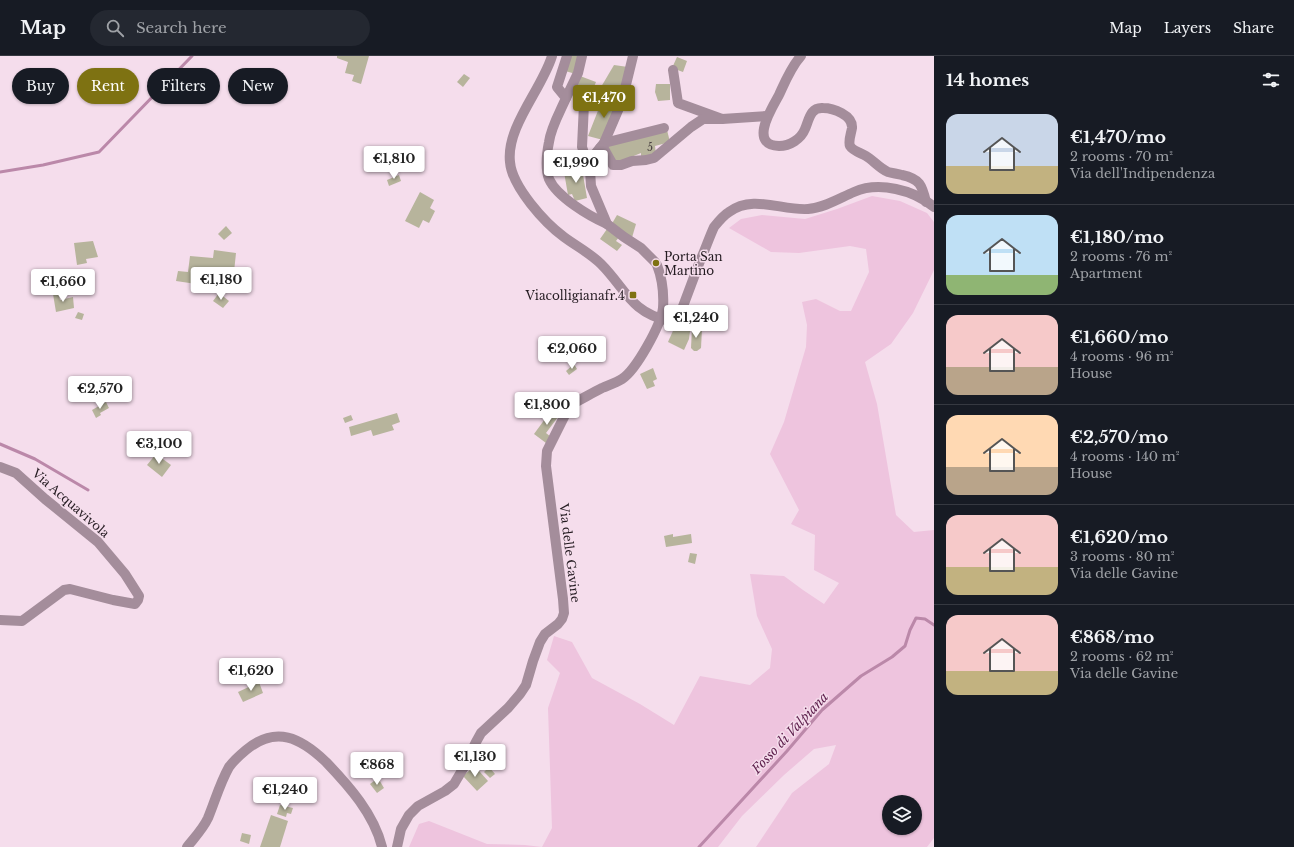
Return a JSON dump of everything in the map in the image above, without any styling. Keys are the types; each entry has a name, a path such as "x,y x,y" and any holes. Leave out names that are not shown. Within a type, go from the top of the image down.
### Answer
{"street":[{"path":"552,56 549,67 525,111 511,144 510,162 512,173 528,200 547,222 600,264 640,309 660,319 672,321 677,318 682,310 704,251 715,227 728,212 737,207 756,203 811,209 855,191 869,188 901,191 918,197 930,204"},
{"path":"566,98 557,87 567,56"},
{"path":"582,56 578,73 552,129 549,141 547,169 549,179 556,188 575,206 607,224"},
{"path":"607,224 591,186 591,159 602,145 622,101 634,56"},
{"path":"801,56 793,67 767,116 763,127 764,139 767,142 778,146 793,142 802,135 810,116 815,109 832,108 849,119 852,123 850,145 852,149 868,157 888,172 914,178 922,186 930,204"},
{"path":"673,70 678,102 722,119"},
{"path":"584,104 582,146 590,170"},
{"path":"602,145 613,165 646,160 654,158 691,127 703,119 767,116"},
{"path":"602,145 664,128"},
{"name":"Via delle Gavine","path":"397,847 401,829 409,815 418,806 446,791 454,784 482,733 520,694 526,685 540,642 545,634 558,624 564,613 546,466 547,451 572,404 622,379 633,369 648,344 663,310 663,290 660,272 656,263 641,248 624,238 607,224"},
{"name":"Via Acquavivola","path":"0,467 16,473 45,499 98,542 124,574 139,596 138,600 134,604 70,589 64,590 22,621 0,620"},
{"path":"187,847 208,819 230,766 238,756 253,744 268,737 288,737 297,740 318,754 343,779 362,804 375,826 382,847"}],"shaded area":[{"path":"872,196 900,201 927,213 934,222 934,270 913,313 891,344 865,362 877,404 896,515 914,532 934,530 934,838 927,847 756,847 792,793 829,764 836,745 814,749 784,775 742,816 718,847 542,847 552,828 548,708 560,673 547,660 554,636 572,642 592,678 640,704 674,725 700,676 750,685 770,668 772,649 757,616 750,574 784,576 824,604 839,583 814,570 815,535 791,524 799,510 770,454 784,422 806,347 807,325 802,302 816,299 840,311 851,311 869,272 866,249 850,246 799,253 771,252 729,228 741,219 762,215 805,219"},
{"path":"429,821 487,844 542,847 409,847 419,824"}],"building":[{"path":"337,56 369,56 361,84 352,81 354,75 345,73 348,62 337,58"},
{"path":"569,56 581,56 576,74 565,71"},
{"path":"677,57 687,61 683,72 672,68"},
{"path":"614,65 628,67 621,94 601,87"},
{"path":"464,74 470,78 463,87 457,82"},
{"path":"580,76 596,82 589,99 573,93"},
{"path":"656,84 670,84 670,100 658,101 655,92"},
{"path":"613,95 620,97 603,140 588,136 601,103 608,105"},
{"path":"667,130 670,142 655,146 656,154 641,156 641,153 619,162 617,160 612,162 606,144"},
{"path":"582,169 587,198 575,201 572,194 568,195 564,172"},
{"path":"399,175 401,181 389,186 387,180"},
{"path":"420,192 434,200 430,208 435,211 429,223 423,220 419,228 405,221"},
{"path":"617,215 636,224 631,241 610,227"},
{"path":"226,226 232,233 224,240 218,234"},
{"path":"607,229 619,237 616,241 622,245 617,251 600,239"},
{"path":"93,241 98,257 86,259 87,263 77,265 74,243"},
{"path":"214,250 236,253 234,272 206,268 203,285 176,281 178,271 188,272 190,256 213,258"},
{"path":"41,282 45,290 38,293 34,286"},
{"path":"58,292 60,300 73,297 74,308 56,312 53,294"},
{"path":"219,293 229,301 223,308 213,301"},
{"path":"78,312 84,314 82,320 75,318"},
{"path":"676,324 690,331 689,339 684,350 668,342"},
{"path":"692,328 702,329 701,348 697,351 694,351 691,348"},
{"path":"574,364 577,369 569,375 566,371"},
{"path":"653,368 657,379 653,381 655,386 647,389 640,374"},
{"path":"106,402 109,408 100,413 101,415 96,418 92,410"},
{"path":"553,408 561,413 546,433 551,437 546,443 534,434"},
{"path":"397,413 400,422 392,425 394,430 373,436 371,430 351,436 349,427"},
{"path":"351,415 353,420 345,423 343,418"},
{"path":"156,454 171,465 162,477 147,465"},
{"path":"673,534 673,537 691,534 692,543 666,547 664,536"},
{"path":"690,553 697,554 695,564 688,562"},
{"path":"259,682 263,693 243,702 238,692"},
{"path":"489,755 492,759 484,766 481,762"},
{"path":"472,763 488,781 477,791 463,776 470,770 467,767"},
{"path":"489,767 495,774 490,778 484,772"},
{"path":"378,778 384,788 377,793 370,784"},
{"path":"280,805 293,808 291,814 287,813 286,817 277,814"},
{"path":"271,815 288,821 280,847 260,847"},
{"path":"242,833 251,835 249,844 240,841"}],"waterway":[{"path":"0,172 43,165 99,152 192,56"},
{"path":"0,444 35,459 88,490"},
{"name":"Fosso di Valpiana","path":"699,847 787,751 822,710 861,676 892,657 905,646 916,618 925,619 934,625"}],"place":[{"name":"Porta San Martino","path":"656,263"},
{"name":"Viacolligianafr.4","path":"633,295"}]}
